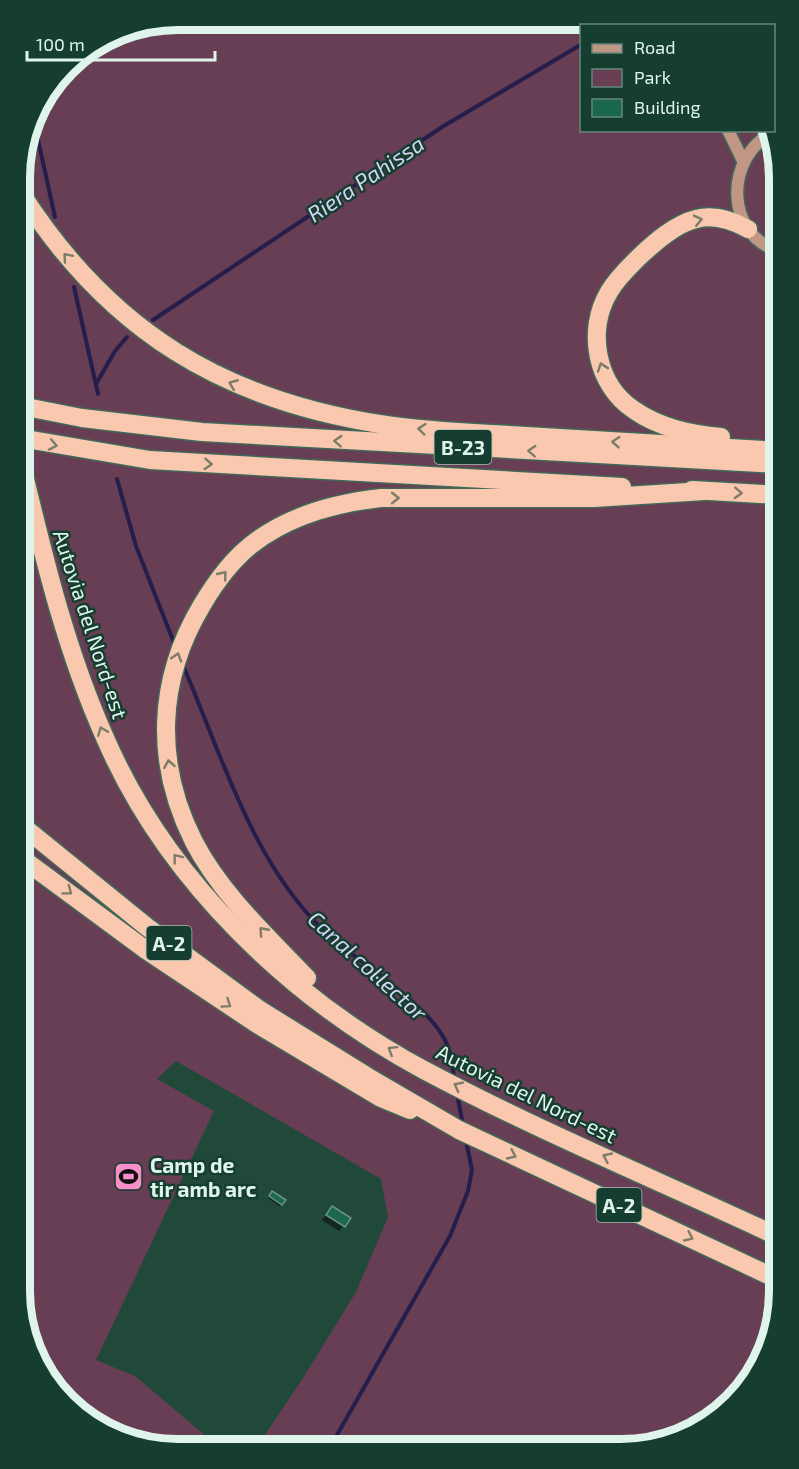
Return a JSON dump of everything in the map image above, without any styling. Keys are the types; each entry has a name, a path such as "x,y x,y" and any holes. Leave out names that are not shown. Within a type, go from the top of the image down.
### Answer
{"highway":[{"path":"30,207 45,230 90,283 130,321 222,380 249,390 309,409 384,425 424,430 769,450"},
{"path":"748,229 722,218 696,219 662,238 622,274 609,291 598,317 597,344 600,362 614,391 631,409 645,417 697,434 769,440"},
{"name":"B-23","path":"30,408 147,427 263,437 769,463"},
{"name":"B-23","path":"30,440 85,451 150,460 769,494"},
{"path":"346,1020 233,898 206,863 194,842 178,800 168,756 166,721 168,691 175,663 191,624 214,585 251,545 298,518 334,505 381,498 594,498 704,491"},
{"name":"Autovia del Nord-est","path":"30,497 43,557 82,682 107,743 138,802 161,838 234,927 290,977 346,1020 421,1068 769,1231"},
{"name":"A-2","path":"30,832 147,927 260,1010 388,1094 459,1130 769,1275"},
{"path":"30,864 146,950 257,1024 388,1094"}],"main road":[{"path":"729,132 742,161"},
{"path":"763,138 742,161 736,195 742,219 748,229 760,241 769,246"}],"green space":[{"path":"580,30 580,132 762,132 768,159 769,1301 761,1339 754,1357 726,1396 687,1424 640,1438 262,1439 356,1292 388,1217 381,1179 176,1061 157,1079 214,1111 96,1360 135,1376 209,1439 159,1438 140,1434 121,1428 88,1408 73,1396 45,1357 31,1310 30,178 31,159 41,121 55,96 80,67 121,41 159,31"}],"building":[{"path":"272,1191 286,1200 282,1205 269,1196"},
{"path":"332,1206 351,1218 345,1227 326,1215"}],"waterway":[{"name":"Riera Pahissa","path":"153,320 442,127 580,45"},
{"name":"Canal col·lector","path":"37,134 55,217"},
{"name":"Canal col·lector","path":"74,287 98,394"},
{"name":"Riera Pahissa","path":"96,384 115,351 127,337"},
{"name":"Canal col·lector","path":"117,479 136,546 176,648"},
{"name":"Canal col·lector","path":"182,663 240,804 276,871 298,902 323,930 393,985 427,1016 448,1047 454,1078"},
{"name":"Canal col·lector","path":"457,1094 463,1125"},
{"name":"Canal col·lector","path":"335,1439 450,1236 468,1191 472,1170 466,1141"}],"place":[{"name":"Camp de tir amb arc","path":"129,1176"}]}
